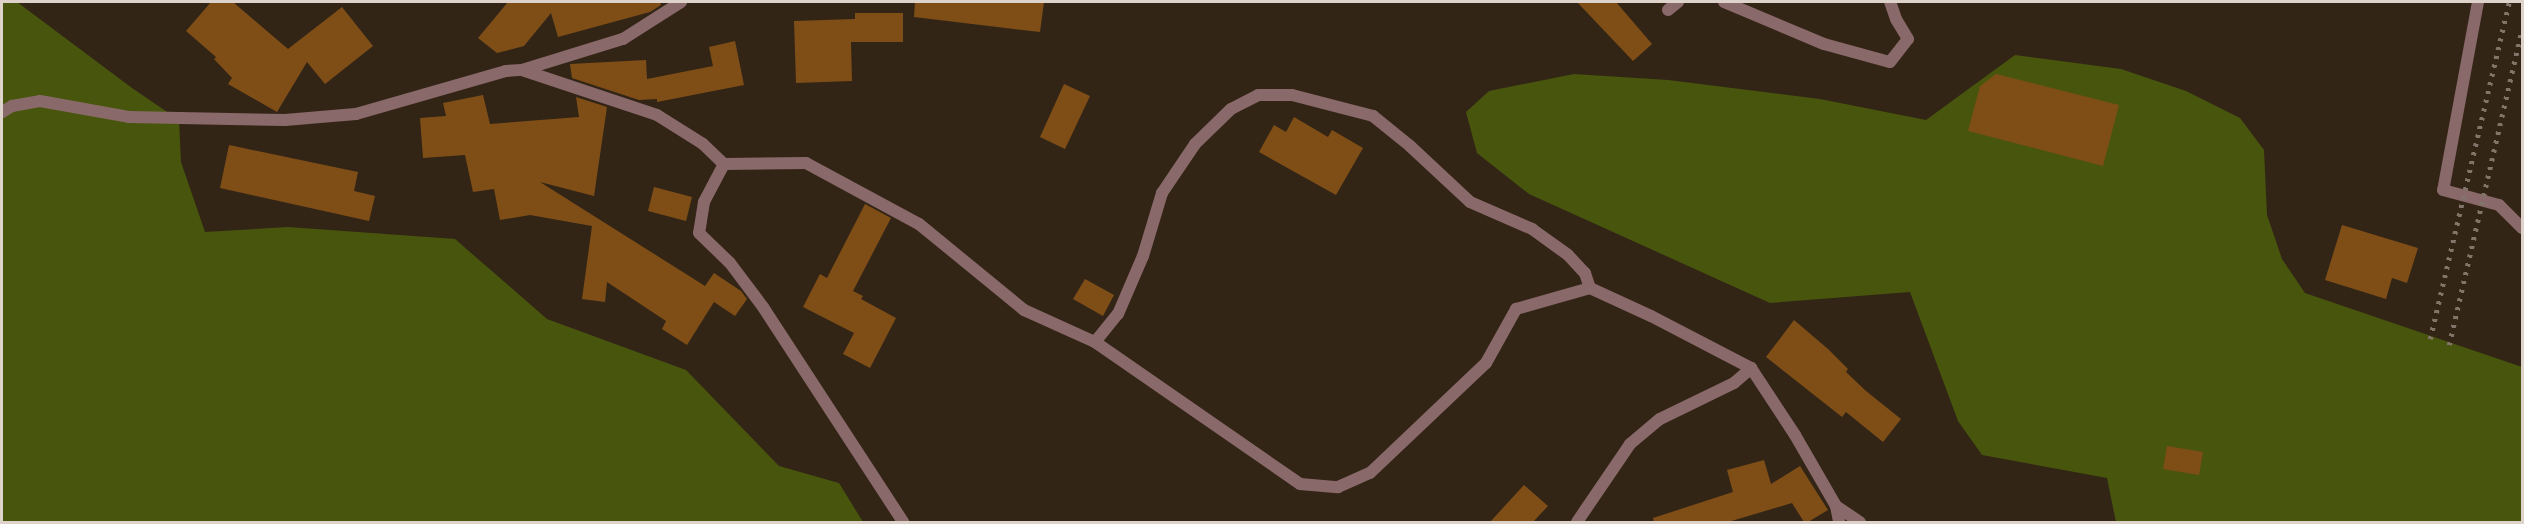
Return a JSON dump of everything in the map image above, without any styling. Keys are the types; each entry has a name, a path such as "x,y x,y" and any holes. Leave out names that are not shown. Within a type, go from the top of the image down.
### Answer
{"street":[{"path":"2,112 12,106 40,101 129,117 285,120 356,114 506,70 522,70 623,39 681,2"},
{"path":"1724,2 1824,44 1890,62 1908,39 1896,19 1890,2"},
{"path":"2478,2 2443,190 2499,205 2523,228"},
{"path":"522,70 657,115 703,144 724,164 806,163 919,224 1024,310 1095,342 1300,484 1338,487 1370,473 1486,363 1516,309 1590,288 1651,316 1751,368 1795,435 1836,506 1839,522"},
{"path":"1095,342 1118,314 1143,256 1162,193 1195,144 1231,109 1258,95 1292,95 1373,116 1410,146 1470,202 1532,229 1568,255 1585,273 1590,288"},
{"path":"724,164 704,202 699,233 730,263 763,307 903,522"},
{"path":"1577,522 1630,444 1660,419 1734,383 1751,368"},
{"path":"1836,506 1860,522"}],"green space":[{"path":"2,2 17,2 132,88 179,120 181,162 205,232 288,227 455,239 547,319 686,370 779,466 839,483 863,522 2,522"},
{"path":"2015,55 2121,69 2186,91 2240,118 2264,150 2267,215 2282,259 2305,293 2522,367 2522,522 2116,522 2107,478 1982,455 1958,421 1910,292 1770,303 1529,194 1477,153 1466,112 1489,91 1574,74 1668,80 1820,99 1926,120"}],"building":[{"path":"211,2 233,2 288,49 342,7 373,46 325,84 307,62 277,112 228,84 232,78 214,59 216,57 186,31"},
{"path":"508,2 660,2 661,5 650,12 558,37 551,13 524,46 497,53 478,38"},
{"path":"915,2 1044,2 1040,32 914,17"},
{"path":"1577,2 1616,2 1652,44 1633,61"},
{"path":"855,13 903,13 903,42 851,42 852,81 796,83 794,21 855,19"},
{"path":"735,41 744,85 657,102 657,99 639,100 572,78 570,64 646,60 647,79 713,66 709,47"},
{"path":"1996,74 2119,105 2103,166 1968,131 1980,86"},
{"path":"1064,84 1090,96 1065,149 1040,137"},
{"path":"483,95 490,124 579,117 576,97 607,107 594,196 540,182 705,286 714,273 741,291 747,299 735,316 714,302 687,345 662,329 666,321 607,282 605,302 582,299 592,226 530,215 500,220 494,189 473,192 465,155 423,158 420,118 446,116 443,103"},
{"path":"1294,117 1328,137 1332,130 1363,148 1336,195 1259,152 1274,125 1286,132"},
{"path":"229,145 358,172 354,191 375,196 369,221 220,188"},
{"path":"654,187 692,197 686,221 648,211"},
{"path":"865,204 891,218 853,291 863,296 861,299 896,318 870,368 843,354 854,333 803,307 820,274 827,278"},
{"path":"2342,225 2418,248 2407,283 2392,278 2386,299 2325,280"},
{"path":"1085,279 1114,295 1103,316 1073,299"},
{"path":"1794,320 1828,349 1848,369 1846,372 1866,391 1901,419 1883,442 1846,412 1842,417 1766,357"},
{"path":"2167,446 2203,452 2199,475 2163,469"},
{"path":"1764,460 1771,484 1800,466 1828,510 1808,522 1804,522 1792,503 1728,522 1654,522 1653,518 1733,492 1727,470"},
{"path":"1524,485 1548,506 1533,522 1490,522"}],"railway":[{"path":"2430,339 2509,2"},
{"path":"2449,345 2522,29"}]}
